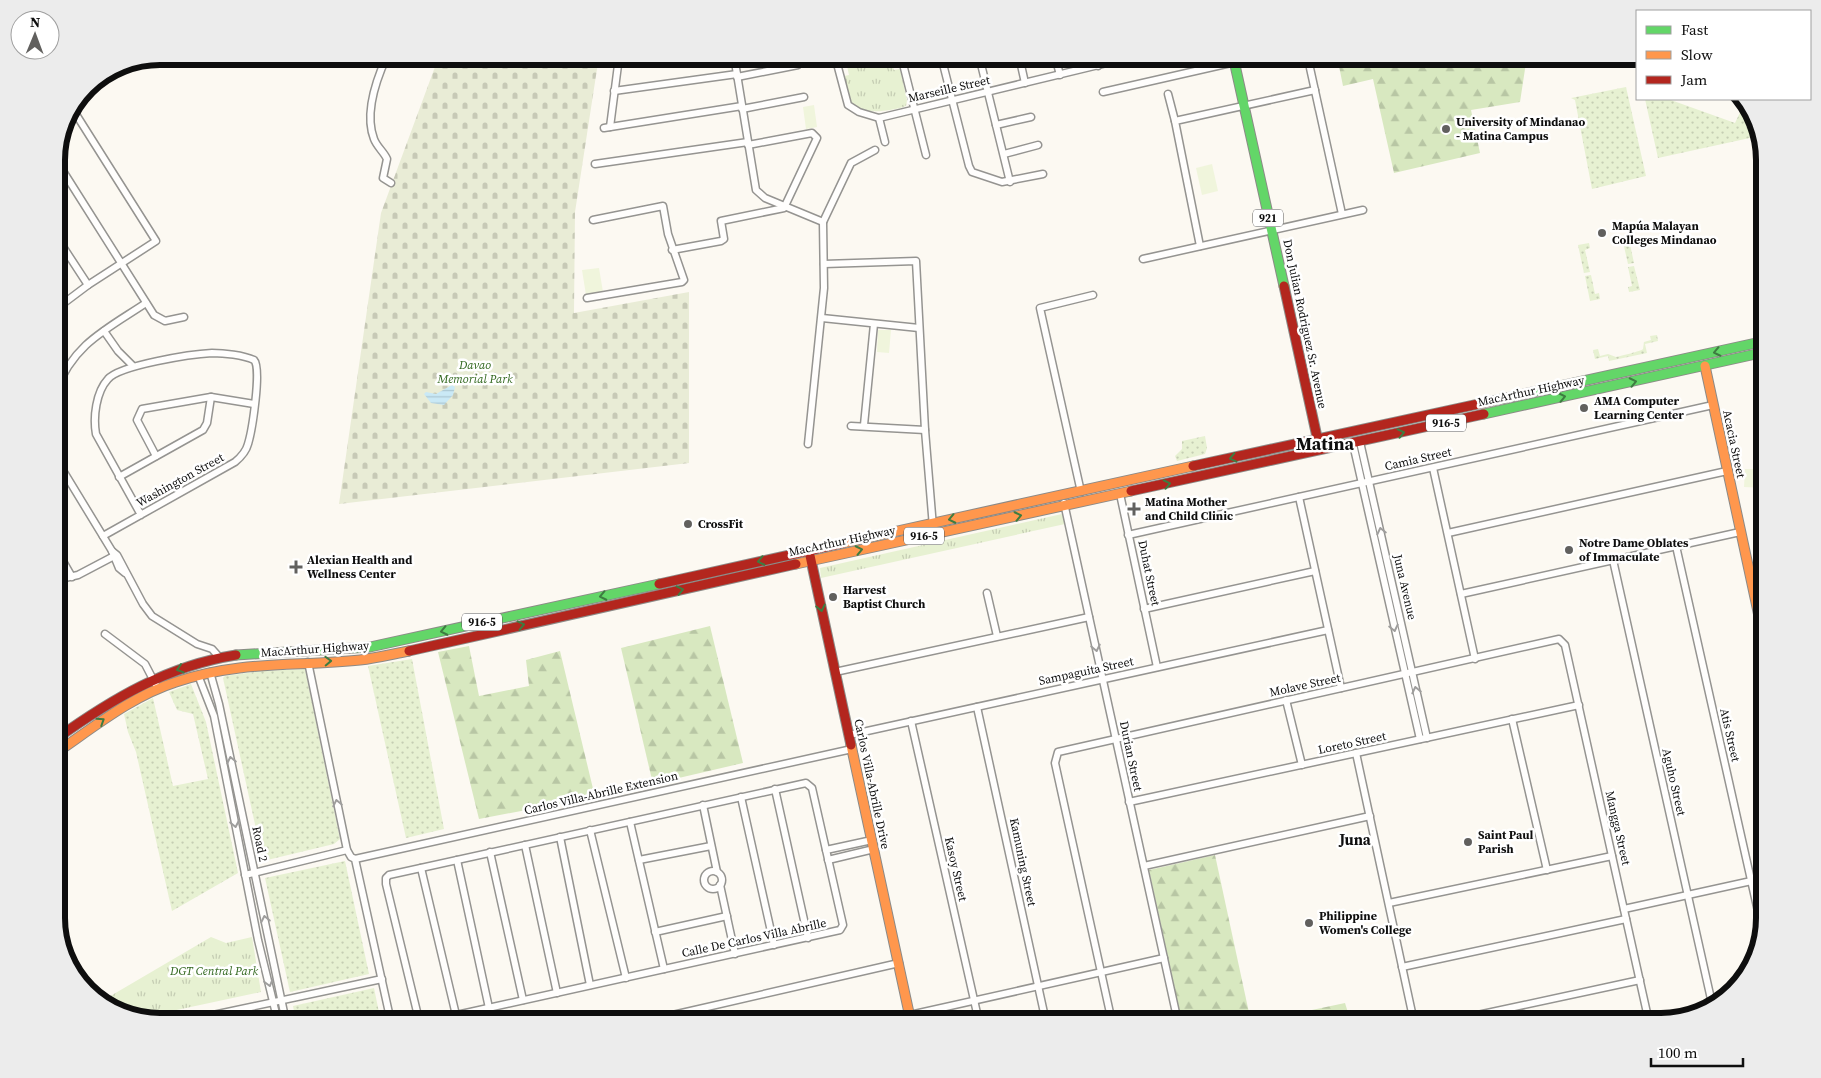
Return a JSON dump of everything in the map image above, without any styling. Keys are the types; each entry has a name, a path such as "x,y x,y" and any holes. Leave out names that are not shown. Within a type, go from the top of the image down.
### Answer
{"main road":[{"name":"Don Julian Rodriguez Sr. Avenue","path":"1235,65 1320,451"},
{"name":"MacArthur Highway","path":"65,732 110,702 153,678 207,660 370,647 1756,343"},
{"name":"MacArthur Highway","path":"65,747 135,700 158,689 210,672 251,665 371,658 1756,354"},
{"name":"Acacia Street","path":"1705,366 1756,604"},
{"path":"1583,381 1585,392"},
{"path":"1536,391 1538,402"},
{"name":"Duhat Street","path":"1117,484 1120,494"},
{"name":"Carlos Villa-Abrille Drive","path":"809,551 910,1013"},
{"path":"710,572 712,583"},
{"path":"635,589 637,599"},
{"path":"502,618 504,629"},
{"path":"71,728 78,738"}],"street":[{"path":"383,65 374,85 372,124 375,142 387,159 383,178 391,183"},
{"path":"619,65 607,127 804,97"},
{"path":"735,65 756,190 761,196 823,222"},
{"path":"614,91 798,65"},
{"path":"837,65 848,105 859,112 879,118 885,142"},
{"path":"903,65 926,155"},
{"path":"943,65 972,172 998,182 1010,182 1043,174"},
{"path":"981,65 1010,182"},
{"path":"1021,65 1025,83"},
{"path":"1057,65 1060,75"},
{"name":"Marseille Street","path":"879,118 1102,65"},
{"path":"1103,92 1210,65"},
{"path":"1310,68 1342,214"},
{"path":"1174,123 1315,90"},
{"path":"1168,94 1200,246"},
{"path":"65,302 156,241 76,115"},
{"path":"996,124 1031,116"},
{"path":"594,164 748,144 810,133 816,134 816,142 785,206 781,210 721,221 724,239 721,242 672,250"},
{"path":"1004,154 1038,145"},
{"path":"808,444 822,318 823,222 851,163 875,150"},
{"path":"65,174 154,316 161,320 184,317"},
{"path":"587,298 683,282 672,250 663,206 593,220"},
{"path":"1143,259 1363,210"},
{"path":"65,250 88,285"},
{"path":"824,264 916,261 925,430 935,534"},
{"path":"1081,492 1040,308 1093,295"},
{"path":"65,368 75,354 104,331 146,303"},
{"path":"822,318 919,328"},
{"path":"864,425 874,324"},
{"path":"104,331 118,351 133,366 120,370 107,379 99,394 95,419 98,440 141,515"},
{"name":"Washington Street","path":"103,536 240,457 248,444 258,366 250,358 210,353 133,366"},
{"path":"119,477 203,430 209,414 211,397"},
{"path":"156,456 139,425 137,417 139,411 146,407 211,397 254,404"},
{"name":"Camia Street","path":"1128,535 1713,405"},
{"path":"851,426 864,425 925,430"},
{"name":"Juna Avenue","path":"1357,443 1370,482 1427,738"},
{"name":"Juna Avenue","path":"1357,443 1362,483 1420,739"},
{"path":"1433,468 1475,659"},
{"path":"1448,533 1727,471"},
{"path":"65,474 152,616 197,644 212,649 220,658"},
{"name":"Duhat Street","path":"1120,494 1157,667"},
{"name":"Durian Street","path":"1062,496 1176,1013"},
{"path":"1299,497 1341,688"},
{"path":"1461,594 1740,532"},
{"name":"Atis Street","path":"1676,546 1756,903"},
{"path":"65,578 72,577 114,554"},
{"name":"Aguho Street","path":"1613,560 1711,999"},
{"path":"65,565 72,577"},
{"path":"1144,609 1315,571"},
{"path":"987,593 997,636"},
{"path":"1388,598 1395,596"},
{"path":"835,672 1089,617"},
{"name":"Sampaguita Street","path":"849,734 1328,630"},
{"path":"105,634 145,664 158,689"},
{"name":"Molave Street","path":"1101,972 1057,773 1056,756 1062,750 1562,640"},
{"name":"Mangga Street","path":"1562,640 1565,645 1579,705 1647,1013"},
{"path":"197,644 207,660"},
{"path":"308,662 347,850 351,857 356,859 389,1013"},
{"name":"Road 2","path":"210,672 217,695 284,1013"},
{"name":"Road 2","path":"198,675 212,710 258,940 276,1013"},
{"path":"1286,700 1302,765"},
{"name":"Loreto Street","path":"1130,802 1579,705"},
{"name":"Kamuning Street","path":"978,707 1044,1013"},
{"path":"1512,719 1547,870"},
{"name":"Kasoy Street","path":"911,721 977,1013"},
{"name":"Carlos Villa-Abrille Extension","path":"356,859 852,749"},
{"path":"1356,753 1412,1013"},
{"path":"227,779 235,778"},
{"name":"Calle De Carlos Villa Abrille","path":"417,1013 386,884 386,878 389,875 775,790 809,784 812,788 842,927 838,931 465,1013"},
{"path":"775,790 808,938"},
{"path":"741,797 774,945"},
{"path":"703,805 717,872 721,878 720,885 735,954"},
{"path":"1144,866 1370,816"},
{"path":"630,822 664,969"},
{"path":"590,830 626,978"},
{"path":"560,837 590,985"},
{"path":"826,850 851,845 873,844"},
{"path":"828,860 853,854 873,844"},
{"path":"525,845 557,993"},
{"path":"851,845 853,854"},
{"path":"639,860 712,846"},
{"path":"245,875 347,850"},
{"path":"490,852 523,1000"},
{"path":"1389,903 1612,856"},
{"path":"457,860 489,1008"},
{"path":"421,868 456,1013"},
{"path":"717,872 707,874 704,884 711,889 720,885"},
{"path":"1624,909 1756,880"},
{"path":"655,932 727,916"},
{"path":"1402,967 1626,919"},
{"path":"258,940 269,938"},
{"path":"928,1013 974,1000 1164,958"},
{"path":"681,1013 898,963"},
{"path":"1101,972 1110,1013"},
{"path":"222,1013 382,979"},
{"path":"1487,1013 1640,980"}],"green space":[{"name":"Davao Memorial Park","path":"436,65 598,65 575,212 574,313 689,292 689,463 339,504 381,213"},
{"path":"892,65 894,70 900,69 907,100 906,106 884,111 858,109 848,100 844,76 849,75 847,66 842,66"},
{"path":"1339,65 1526,65 1520,102 1471,110 1480,153 1394,173 1373,79 1343,86"},
{"path":"1626,87 1646,176 1592,189 1575,100 1571,98"},
{"path":"1645,100 1671,100 1735,123 1741,110 1753,135 1753,137 1658,158"},
{"path":"814,105 817,127 806,129 803,107"},
{"path":"1212,164 1218,191 1202,195 1196,168"},
{"path":"1628,235 1634,263 1628,264 1623,242 1619,242 1617,237"},
{"path":"1589,243 1590,248 1585,250 1590,272 1584,273 1578,245"},
{"path":"1634,266 1640,290 1629,292 1628,287 1632,286 1628,267"},
{"path":"599,268 603,292 586,295 582,270"},
{"path":"1591,275 1595,294 1599,293 1600,299 1590,301 1585,276"},
{"path":"878,330 891,330 889,353 877,352"},
{"path":"1657,335 1658,341 1645,344 1647,353 1609,361 1608,356 1595,359 1593,350 1598,349 1600,356 1608,354 1616,357 1643,349 1644,342 1651,340 1650,336"},
{"path":"1205,436 1207,448 1205,454 1177,461 1175,456 1182,449 1182,441"},
{"path":"1745,469 1756,469 1756,488 1744,487"},
{"path":"1062,514 1065,524 821,578 820,568"},
{"path":"710,626 743,763 653,784 621,648"},
{"path":"469,646 479,696 529,686 526,660 560,651 595,797 479,819 438,652"},
{"path":"412,659 444,829 406,838 368,666"},
{"path":"305,669 340,839 334,844 263,861 223,678 225,676 262,671"},
{"path":"191,684 206,722 238,873 172,911 136,752 128,732 124,714 153,698 173,786 208,779 193,714 177,710 169,692"},
{"path":"1215,855 1249,1013 1180,1013 1149,870"},
{"path":"345,861 369,974 290,992 265,878"},
{"name":"DGT Central Park","path":"211,937 226,943 252,937 261,992 163,1013 135,1010 108,998"},
{"path":"374,988 379,1013 294,1013 293,1006"},
{"path":"1345,1003 1348,1013 1298,1013"}],"water":[{"path":"452,385 455,387 453,395 444,405 431,403 424,394 426,392 436,394"}],"traffic: fast":[{"path":"1235,65 1284,286"},
{"path":"1492,401 1756,343"},
{"path":"1484,414 1756,354"},
{"path":"236,655 370,647 659,584"}],"traffic: slow":[{"path":"1705,366 1756,602"},
{"path":"843,543 1193,466"},
{"path":"796,564 1131,491"},
{"path":"65,747 144,695 200,675 246,667 360,660 409,651"},
{"path":"851,745 909,1013"}],"traffic: jam":[{"path":"1284,286 1319,446"},
{"path":"1193,466 1492,401"},
{"path":"1131,491 1484,414"},
{"path":"659,584 843,543"},
{"path":"809,551 851,745"},
{"path":"409,651 796,564"},
{"path":"65,733 141,686 187,667 236,655"}],"place":[{"name":"University of Mindanao - Matina Campus","path":"1446,129"},
{"name":"Mapúa Malayan Colleges Mindanao","path":"1602,233"},
{"name":"AMA Computer Learning Center","path":"1584,408"},
{"name":"Matina Mother and Child Clinic","path":"1134,509"},
{"name":"CrossFit","path":"688,524"},
{"name":"Notre Dame Oblates of Immaculate","path":"1569,550"},
{"name":"Alexian Health and Wellness Center","path":"296,567"},
{"name":"Harvest Baptist Church","path":"833,597"},
{"name":"Saint Paul Parish","path":"1468,842"},
{"name":"Philippine Women's College","path":"1309,923"}],"district":[{"name":"Matina","path":"1325,444"},
{"name":"Juna","path":"1355,840"}]}
